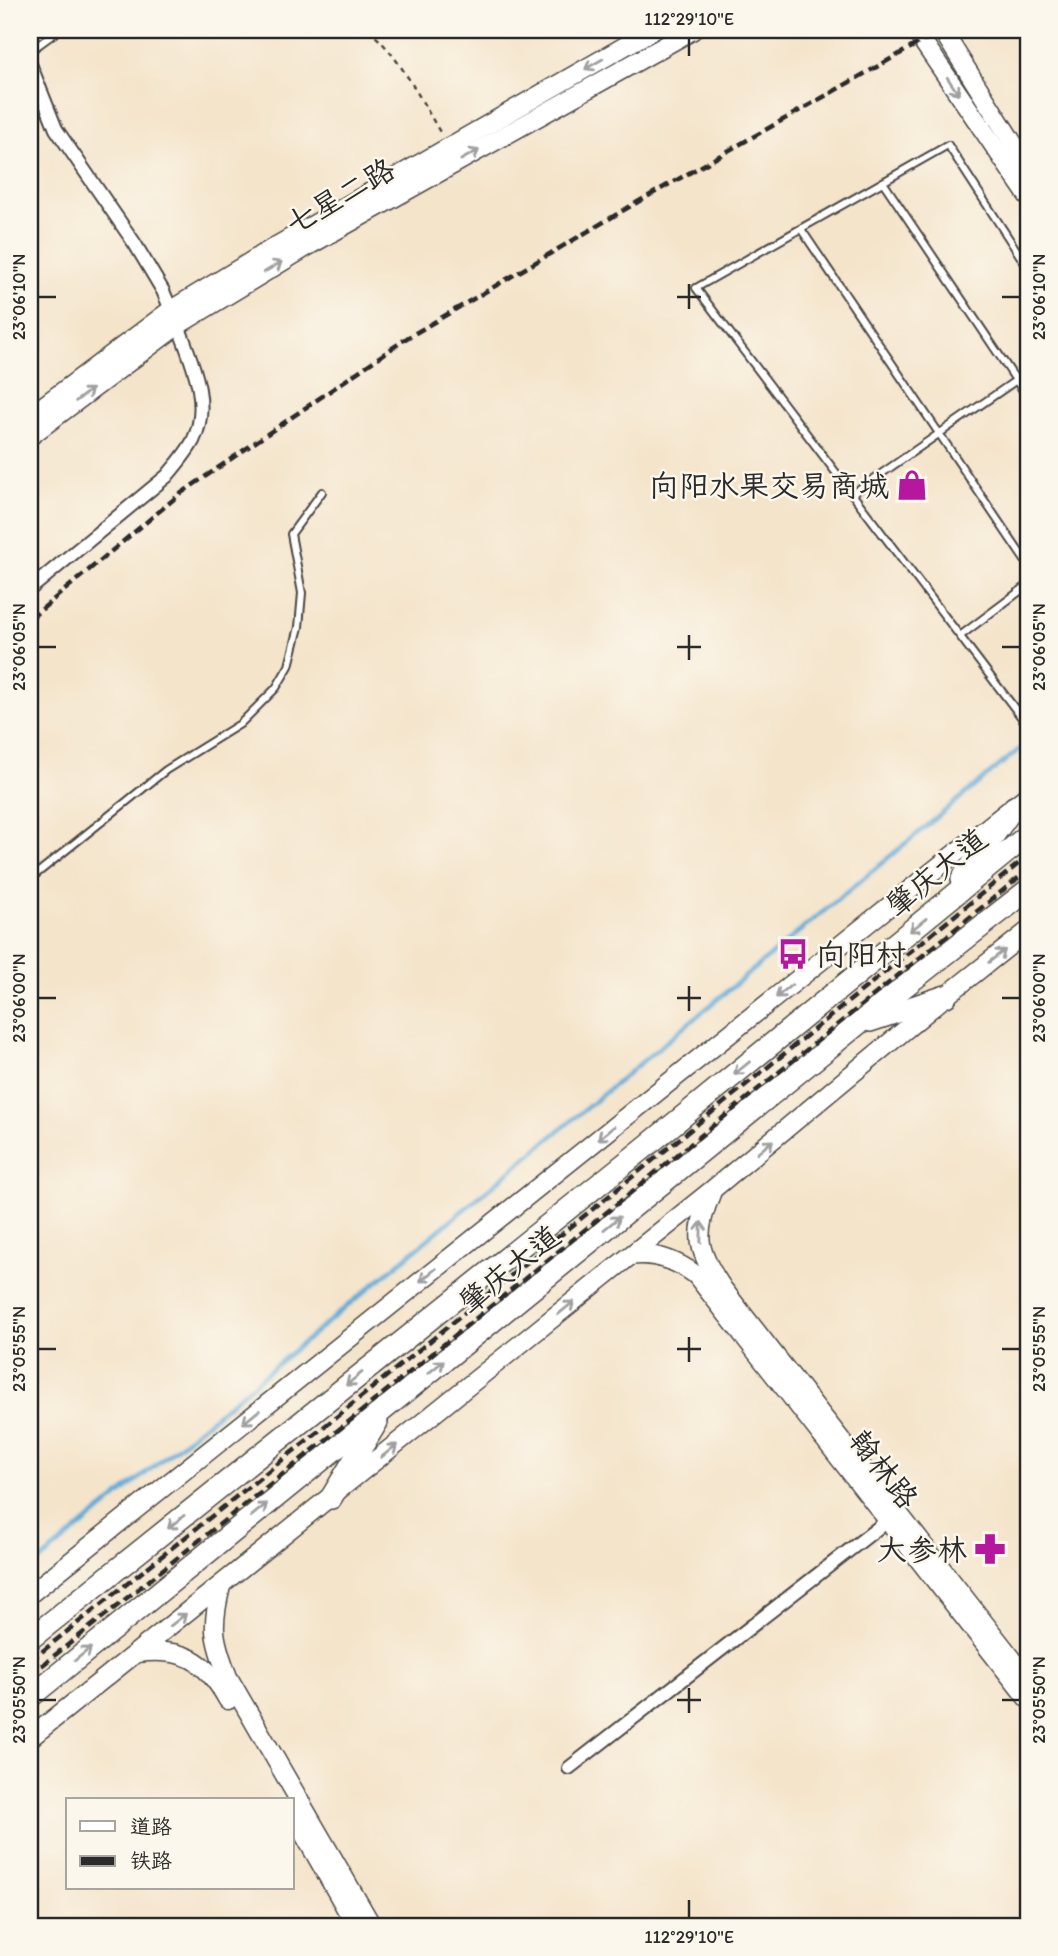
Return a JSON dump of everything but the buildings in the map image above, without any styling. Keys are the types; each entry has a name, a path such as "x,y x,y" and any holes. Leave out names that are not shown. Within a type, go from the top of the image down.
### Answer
{"highway":[{"path":"944,904 1021,801"},
{"name":"肇庆大道","path":"30,1639 643,1149 1028,835"},
{"name":"肇庆大道","path":"30,1697 855,1027 1028,890"},
{"path":"855,1027 946,996"},
{"path":"331,1498 385,1408"}],"street":[{"name":"七星二路","path":"30,416 278,245 653,30"},
{"name":"七星二路","path":"30,436 175,317 308,246 693,30"},
{"path":"915,30 1028,197"},
{"path":"942,30 1028,167"},
{"path":"30,64 56,130 135,244 163,291 198,383 200,419 194,439 167,476 30,589"},
{"path":"30,1594 1021,801"},
{"path":"30,1738 712,1191 1028,931"},
{"path":"630,1256 642,1254 667,1259 704,1274 705,1260 699,1236 702,1214 712,1191"},
{"name":"翰林路","path":"704,1274 893,1516 1028,1699"},
{"path":"569,1768 893,1516"},
{"name":"翰林路","path":"893,1516 1028,1679"},
{"path":"221,1586 214,1626 215,1640 228,1677 372,1926"},
{"path":"136,1654 156,1651 180,1654 206,1668 222,1688 284,1798"},
{"path":"294,1817 356,1926"}],"lane":[{"path":"30,51 59,30"},
{"path":"1028,268 948,145 696,288 1028,726"},
{"path":"883,182 1028,398"},
{"path":"801,229 1028,565"},
{"path":"852,494 1028,372"},
{"path":"30,879 166,770 240,724 276,688 289,666 299,627 302,593 291,534 323,492"},
{"path":"960,636 1028,585"}],"path":[{"path":"368,30 391,52 449,147"}],"waterway":[{"path":"30,1569 1022,747"}],"railway":[{"path":"30,619 180,494 407,338 636,203 942,30"},
{"path":"30,1661 340,1414 1028,856"},
{"path":"30,1675 347,1423 1028,870"}],"place":[{"name":"向阳水果交易商城","path":"912,485"},
{"name":"向阳村","path":"793,954"},
{"name":"大参林","path":"990,1549"}]}
